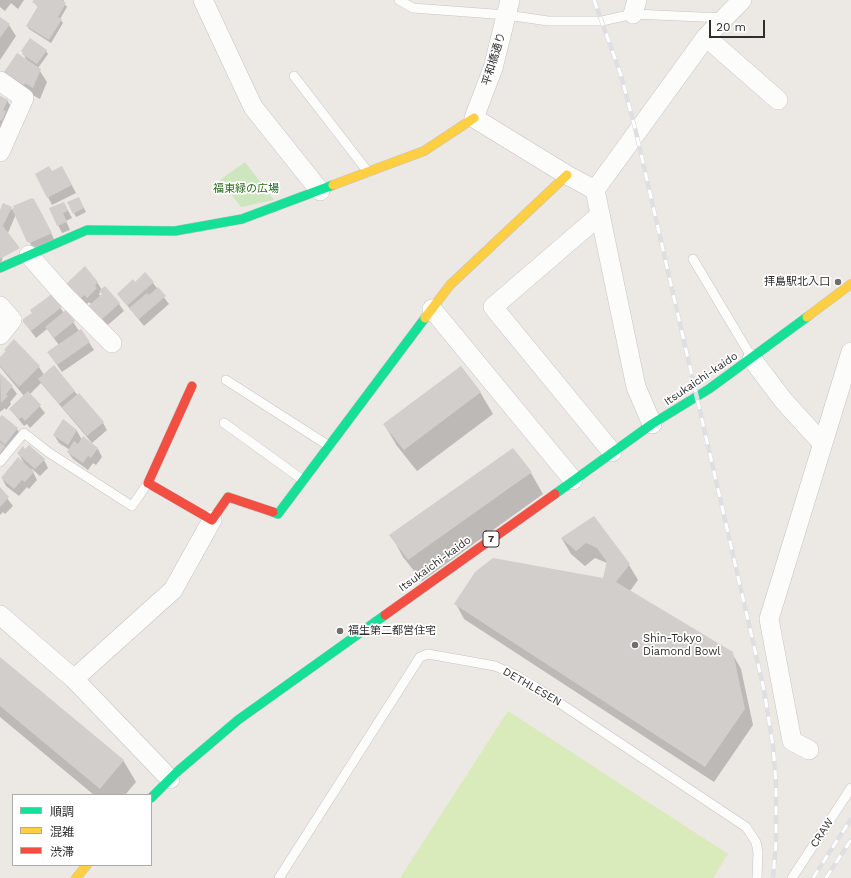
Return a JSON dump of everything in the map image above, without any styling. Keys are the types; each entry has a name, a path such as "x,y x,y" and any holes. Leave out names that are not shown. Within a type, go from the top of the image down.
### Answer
{"street":[{"path":"203,0 253,107 320,191"},
{"path":"652,424 636,387 595,190 706,37 742,0"},
{"name":"平和橋通り","path":"474,118 493,68 509,8"},
{"path":"706,37 778,100"},
{"path":"0,81 24,98 0,152"},
{"path":"0,268 87,230 175,231 242,219 424,151 474,118 567,175 595,190"},
{"path":"74,679 173,590 212,520 228,497 278,514 450,285 567,175"},
{"path":"600,214 493,307 612,452"},
{"path":"29,255 64,295 112,343"},
{"name":"Itsukaichi-kaido","path":"152,797 170,779 238,720 612,452 652,424 709,389 851,284"},
{"path":"0,306 12,320 0,335"},
{"path":"432,309 573,480"},
{"path":"809,750 792,741 769,619 851,352"},
{"path":"752,358 783,400 822,443"},
{"path":"192,386 148,483 212,520"},
{"path":"0,615 74,679 170,779"},
{"path":"76,878 86,866"}],"lane":[{"path":"399,0 413,8 509,8 568,22 602,21 635,7 724,18"},
{"path":"294,76 368,172"},
{"path":"693,259 752,358"},
{"path":"226,380 329,446"},
{"path":"224,423 303,480"},
{"path":"0,462 24,433 48,452 132,506 148,483"},
{"name":"DETHLESEN","path":"279,878 384,716 420,657 428,654 496,666 515,675 534,686 746,827 756,842 758,852 756,878"},
{"name":"CRAW","path":"792,878 851,788"}],"green space":[{"name":"福東緑の広場","path":"245,162 274,200 241,207 220,180"},
{"path":"508,711 728,854 713,878 400,878"}],"building":[{"path":"34,0 62,0 66,3 58,17 62,19 49,40 26,26 38,6 32,2"},
{"path":"0,17 10,24 0,38"},
{"path":"30,38 47,50 37,64 22,54 23,52 21,51"},
{"path":"17,53 41,69 33,88 25,83 24,85 4,72"},
{"path":"0,96 8,100 3,110 6,111 2,121 0,120"},
{"path":"49,166 52,171 62,166 72,185 47,198 35,174"},
{"path":"79,197 84,208 73,214 67,202"},
{"path":"32,198 34,199 52,233 30,243 27,242 12,209 14,208 13,206"},
{"path":"64,202 68,211 63,213 67,222 57,226 49,208"},
{"path":"3,203 12,207 3,226 20,248 0,259 0,210"},
{"path":"85,266 98,282 95,286 97,288 87,298 84,295 78,301 65,285"},
{"path":"145,272 154,282 127,306 117,294 133,279 135,282"},
{"path":"105,286 120,303 98,323 85,309 102,294 99,291"},
{"path":"158,287 166,296 139,319 129,308 147,293 149,295"},
{"path":"52,294 62,307 31,331 23,322 23,319 32,313 30,310"},
{"path":"66,310 75,321 54,338 45,327"},
{"path":"81,329 90,342 57,365 47,352"},
{"path":"14,339 40,366 19,387 0,366 0,357"},
{"path":"54,365 75,391 59,404 38,379"},
{"path":"461,366 481,392 404,450 383,424"},
{"path":"0,373 13,386 6,394 8,396 1,403"},
{"path":"28,391 41,405 25,421 22,417 19,419 9,409"},
{"path":"79,393 104,422 87,436 62,407"},
{"path":"2,415 18,428 5,445 0,440 0,417"},
{"path":"63,419 77,430 68,445 53,435"},
{"path":"83,436 98,448 91,458 88,456 83,463 67,452 74,441 78,444"},
{"path":"0,442 5,446 0,453"},
{"path":"29,445 45,459 35,469 17,453 23,446 25,449"},
{"path":"513,448 532,472 408,560 389,535"},
{"path":"18,457 34,472 25,482 22,480 14,489 1,478"},
{"path":"0,487 9,497 0,507"},
{"path":"594,516 630,564 616,582 733,652 745,709 705,767 454,604 475,572 493,558 603,578 607,562 597,548 586,543 576,551 561,538"},
{"path":"0,657 124,760 100,789 0,706"}],"railway":[{"path":"594,0 621,75 636,132 764,690 773,746 776,783 776,842 773,878"},
{"path":"813,878 851,819"},
{"path":"826,878 851,840"}],"traffic: fast":[{"path":"0,268 87,230 175,231 242,219 333,185"},
{"path":"555,494 652,424 709,389 807,317"},
{"path":"273,512 278,514 425,318"},
{"path":"152,797 178,771 238,720 385,615"}],"traffic: slow":[{"path":"333,185 424,151 474,118"},
{"path":"425,318 450,285 567,175"},
{"path":"807,317 851,284"},
{"path":"76,878 86,866"}],"traffic: jam":[{"path":"192,386 148,483 212,520 228,497 273,512"},
{"path":"385,615 555,494"}],"place":[{"name":"拝島駅北入口","path":"838,282"},
{"name":"福生第二都営住宅","path":"340,631"},
{"name":"Shin-Tokyo Diamond Bowl","path":"635,645"}]}
